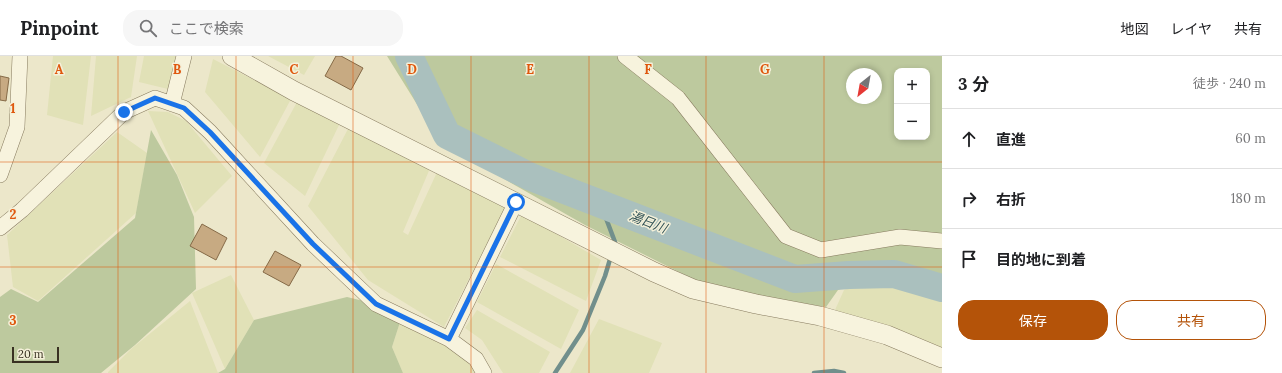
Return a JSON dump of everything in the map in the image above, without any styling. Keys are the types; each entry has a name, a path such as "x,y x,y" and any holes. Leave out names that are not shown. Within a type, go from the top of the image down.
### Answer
{"street":[{"path":"0,174 17,127 20,56"},
{"path":"172,104 184,56"},
{"path":"232,56 294,91 654,272 693,289 756,304 820,316 887,335 942,358"},
{"path":"625,56 678,98 786,236 821,250 900,237 942,241"},
{"path":"0,228 22,210 124,112 155,98 184,108 210,132 313,244 376,304 449,339 476,359 484,373"},
{"path":"449,339 516,202"}],"green space":[{"path":"53,56 91,56 83,125 47,115"},
{"path":"96,56 137,56 131,97 91,116"},
{"path":"144,56 176,56 168,89 139,82"},
{"path":"268,56 315,56 304,75"},
{"path":"387,56 942,56 942,290 875,275 838,290 826,307 711,288 585,225 441,143"},
{"path":"213,59 291,99 260,157 205,92"},
{"path":"297,102 339,125 305,196 264,163"},
{"path":"148,111 168,112 186,121 232,176 195,213"},
{"path":"349,127 431,166 403,232 408,235 438,170 507,205 444,327 368,280 308,206"},
{"path":"151,130 177,175 194,217 196,289 135,345 101,373 0,373 0,297 11,289 38,302 135,218"},
{"path":"117,132 147,153 136,213 38,301 13,287 7,235"},
{"path":"522,214 601,260 586,301 500,257"},
{"path":"496,264 579,310 561,349 477,302"},
{"path":"231,275 254,320 225,369 192,293"},
{"path":"874,279 942,295 942,350 835,310 844,290"},
{"path":"347,297 376,304 402,316 392,347 403,373 218,373 225,369 254,320"},
{"path":"190,301 218,373 108,373 131,349"},
{"path":"477,310 550,352 539,373 503,373 482,340 465,328"},
{"path":"402,316 476,359 482,373 403,373 392,347"},
{"path":"599,319 662,343 649,373 570,373"}],"building":[{"path":"336,56 341,56 363,68 351,90 325,76"},
{"path":"0,76 9,78 6,101 0,100"},
{"path":"202,224 227,238 216,260 190,246"},
{"path":"275,251 301,265 289,286 263,272"}],"waterway":[{"name":"湯日川","path":"409,56 447,135 531,177 795,279 849,275 894,274 942,288"},
{"path":"531,177 604,213 615,242 613,247"},
{"path":"555,373 583,330 605,276 611,256"},
{"path":"814,373 834,371 844,373"}],"route":[{"path":"124,112 155,98 184,108 210,132 313,244 376,304 449,339 516,202"}]}
